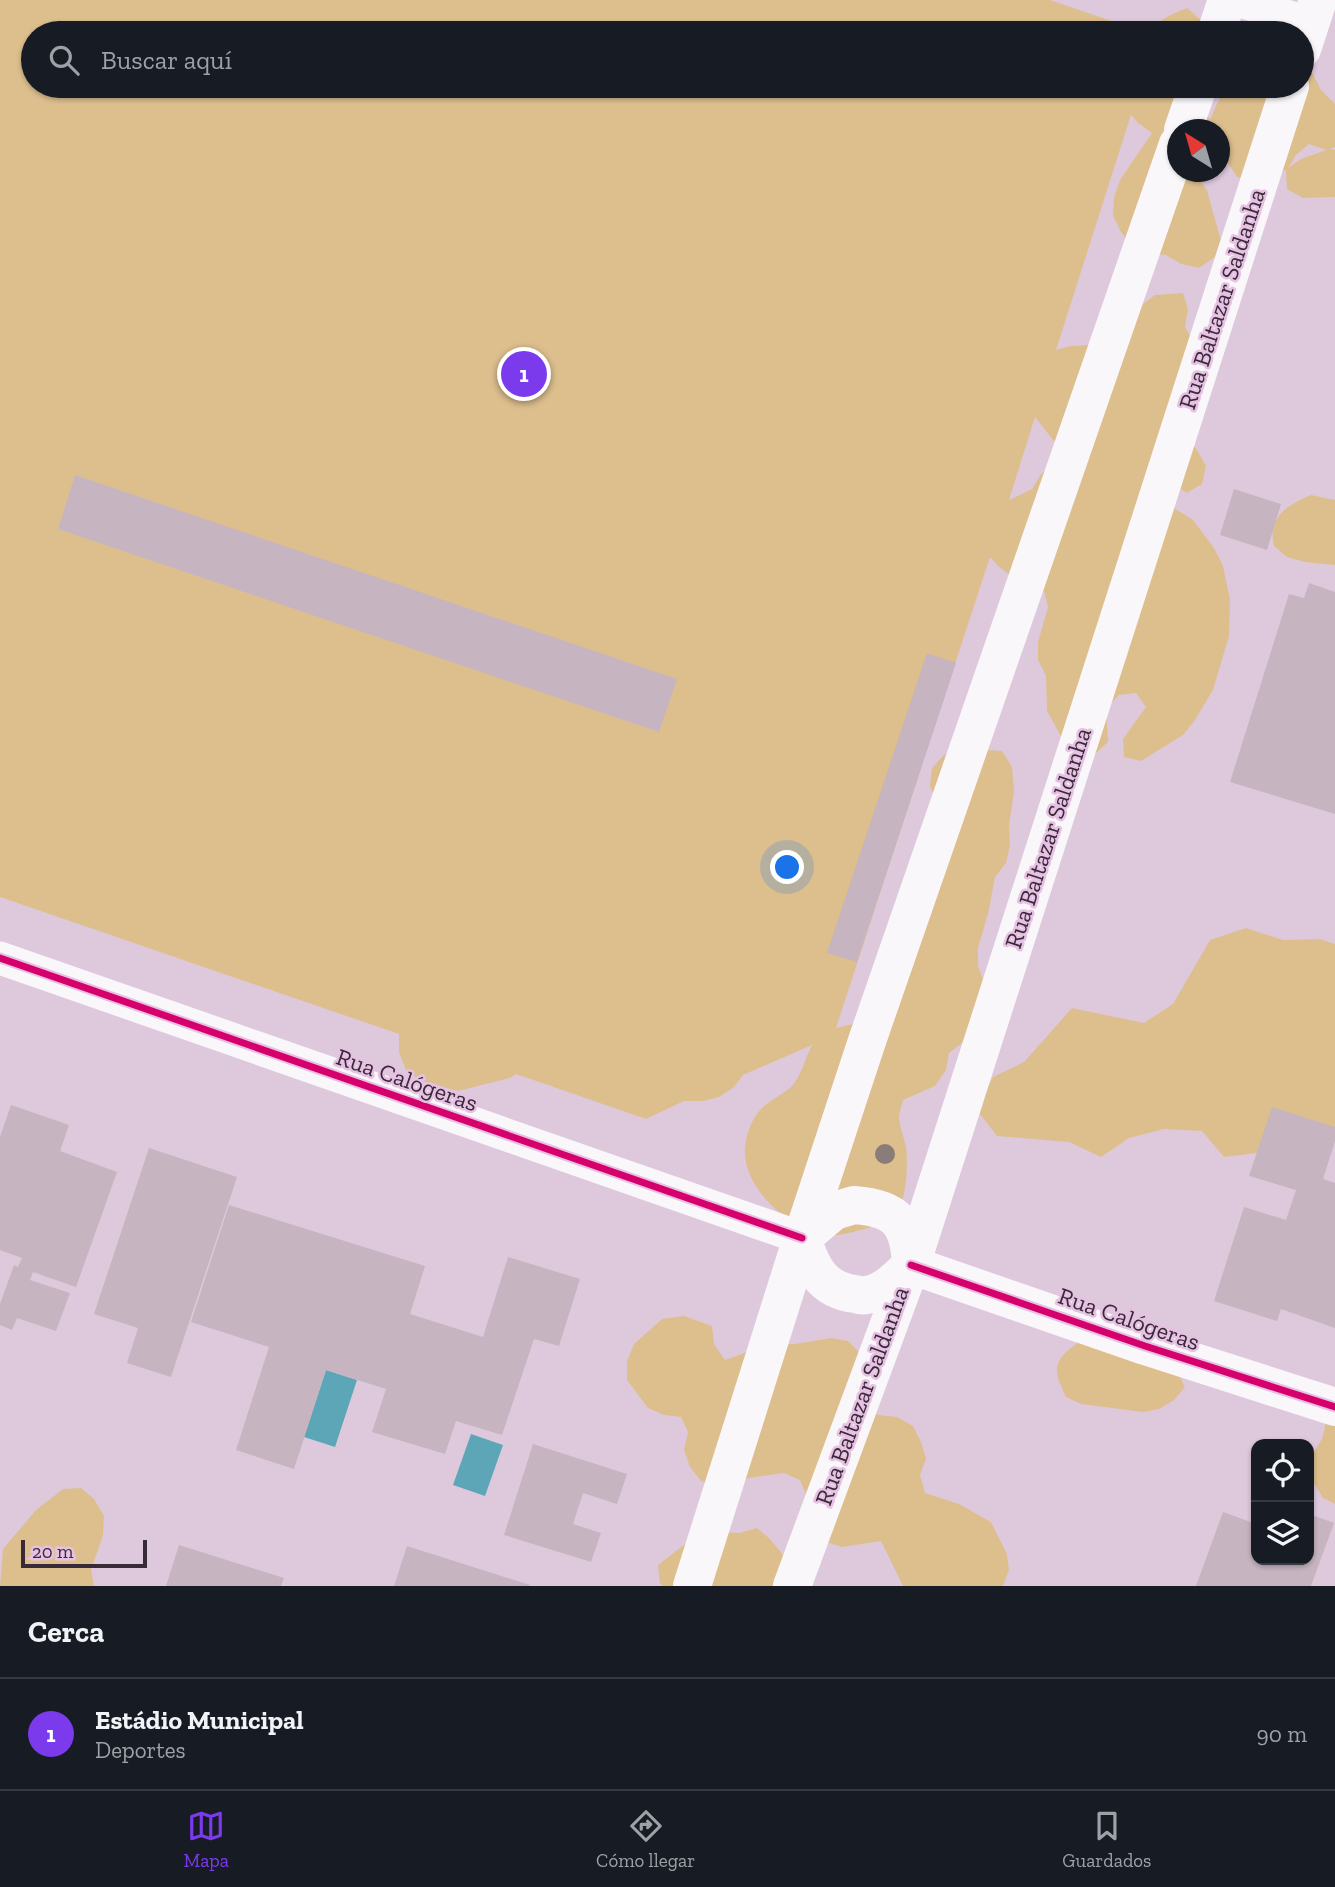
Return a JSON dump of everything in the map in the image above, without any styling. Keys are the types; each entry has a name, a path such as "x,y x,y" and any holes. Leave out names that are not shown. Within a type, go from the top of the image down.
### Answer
{"main road":[{"path":"1220,21 1227,0"},
{"path":"1187,119 1194,98"},
{"name":"Rua Baltazar Saldanha","path":"792,1586 911,1265 1286,98"},
{"path":"692,1586 867,1041 1167,176"},
{"path":"853,1205 873,1206 892,1215 906,1229 911,1265 882,1289 866,1296 847,1293 830,1286 816,1273 802,1238 834,1211 853,1205"},
{"name":"Rua Calógeras","path":"911,1265 1132,1342 1335,1407"}],"street":[{"path":"1238,0 1301,21"},
{"name":"Rua Calógeras","path":"0,958 802,1238"}],"shaded area":[{"path":"0,0 1050,0 1112,21 21,21 21,98 1202,98 1202,107 1209,119 1167,119 1167,182 1201,182 1207,190 1221,241 1215,257 1199,268 1181,264 1166,255 1148,253 1132,246 1121,232 1113,216 1114,197 1120,180 1152,133 1131,115 1056,350 1089,345 1155,295 1183,293 1188,309 1185,327 1194,342 1175,422 1206,466 1202,484 1187,493 1172,484 1163,501 1193,520 1214,548 1223,566 1230,600 1229,636 1213,690 1183,735 1141,761 1124,757 1123,739 1146,707 1136,693 1119,695 1106,708 1108,742 1095,754 1064,742 1047,711 1046,676 1038,660 1038,642 1048,607 1044,591 1029,581 1013,577 990,557 836,1028 853,1024 944,817 930,786 932,768 944,755 961,748 1002,751 1012,767 1014,791 1009,826 1010,845 1006,863 995,877 978,948 978,966 984,982 975,1033 949,1053 946,1070 935,1086 903,1100 899,1116 907,1153 907,1168 906,1185 900,1205 883,1221 866,1229 846,1234 819,1234 780,1213 758,1190 746,1162 748,1132 761,1109 795,1082 812,1045 743,1075 734,1087 719,1097 703,1101 684,1101 646,1119 516,1074 510,1078 458,1091 421,1081 406,1070 399,1052 399,1034 0,897","holes":["1035,417 1053,440 1067,449 1041,474 1032,489 1009,500"]},
{"path":"1187,8 1201,21 1161,21"},
{"path":"1314,76 1321,90 1335,104 1335,147 1330,149 1335,150 1335,197 1303,198 1287,189 1286,170 1254,181 1237,177 1230,166 1230,119 1210,119 1220,98 1314,98","holes":["1309,144 1326,150 1301,159 1288,168 1296,155"]},
{"path":"1311,495 1335,500 1335,565 1287,557 1274,546 1273,529 1278,517 1293,504"},
{"path":"1246,928 1283,940 1320,939 1335,944 1335,1134 1257,1153 1224,1157 1202,1131 1164,1129 1129,1138 1101,1157 1069,1142 997,1136 976,1109 993,1077 1024,1062 1072,1008 1144,1023 1173,1004 1210,940"},
{"path":"684,1316 712,1326 714,1344 725,1360 757,1346 831,1338 848,1341 861,1354 868,1406 878,1415 897,1417 913,1426 926,1459 920,1475 925,1493 959,1504 991,1522 1007,1554 1009,1570 1003,1586 903,1586 881,1541 842,1547 826,1542 800,1480 784,1473 748,1478 733,1486 716,1486 701,1481 690,1467 684,1450 688,1432 681,1417 664,1415 648,1408 627,1380 627,1361 634,1344 662,1319"},
{"path":"1079,1342 1170,1358 1185,1387 1174,1400 1159,1409 1143,1412 1081,1404 1066,1397 1057,1372 1064,1354"},
{"path":"1335,1386 1335,1504 1323,1498 1314,1483 1314,1452 1322,1439 1326,1423 1323,1413"},
{"path":"81,1488 94,1499 104,1516 103,1535 91,1570 94,1586 0,1586 3,1549 36,1510 63,1489"},
{"path":"757,1528 793,1567 796,1586 660,1584 658,1565 702,1531 739,1533"}],"water":[{"path":"326,1370 357,1380 335,1447 304,1437"},
{"path":"471,1434 503,1445 485,1496 453,1485"}],"building":[{"path":"75,475 677,679 659,732 58,529"},
{"path":"1234,489 1281,504 1267,550 1220,535"},
{"path":"1309,583 1335,592 1335,814 1230,782 1289,594 1304,598"},
{"path":"927,653 956,663 857,962 827,953"},
{"path":"11,1105 69,1125 60,1151 117,1172 76,1287 33,1272 30,1280 70,1293 56,1331 17,1318 12,1330 0,1325 0,1304 14,1265 18,1267 22,1258 0,1250 0,1137"},
{"path":"1272,1107 1335,1127 1335,1141 1323,1179 1335,1183 1335,1328 1281,1309 1277,1321 1214,1301 1244,1207 1286,1220 1296,1190 1249,1176"},
{"path":"149,1148 237,1177 171,1377 127,1363 138,1328 94,1314"},
{"path":"229,1205 425,1266 410,1314 483,1337 508,1257 580,1279 559,1346 534,1339 502,1435 456,1421 445,1454 372,1432 386,1389 326,1370 294,1469 236,1450 269,1347 191,1322"},
{"path":"533,1444 627,1474 617,1504 583,1493 573,1524 601,1533 591,1562 504,1535"},
{"path":"1223,1512 1251,1522 1251,1565 1314,1565 1314,1516 1334,1523 1311,1586 1196,1586"},
{"path":"179,1545 284,1578 281,1586 166,1586"},
{"path":"407,1546 530,1585 530,1586 394,1586"}],"cycle path":[{"path":"0,958 802,1238"},
{"path":"911,1265 1145,1346 1335,1407"}],"place":[{"name":"Estádio Municipal","path":"524,374"}]}
